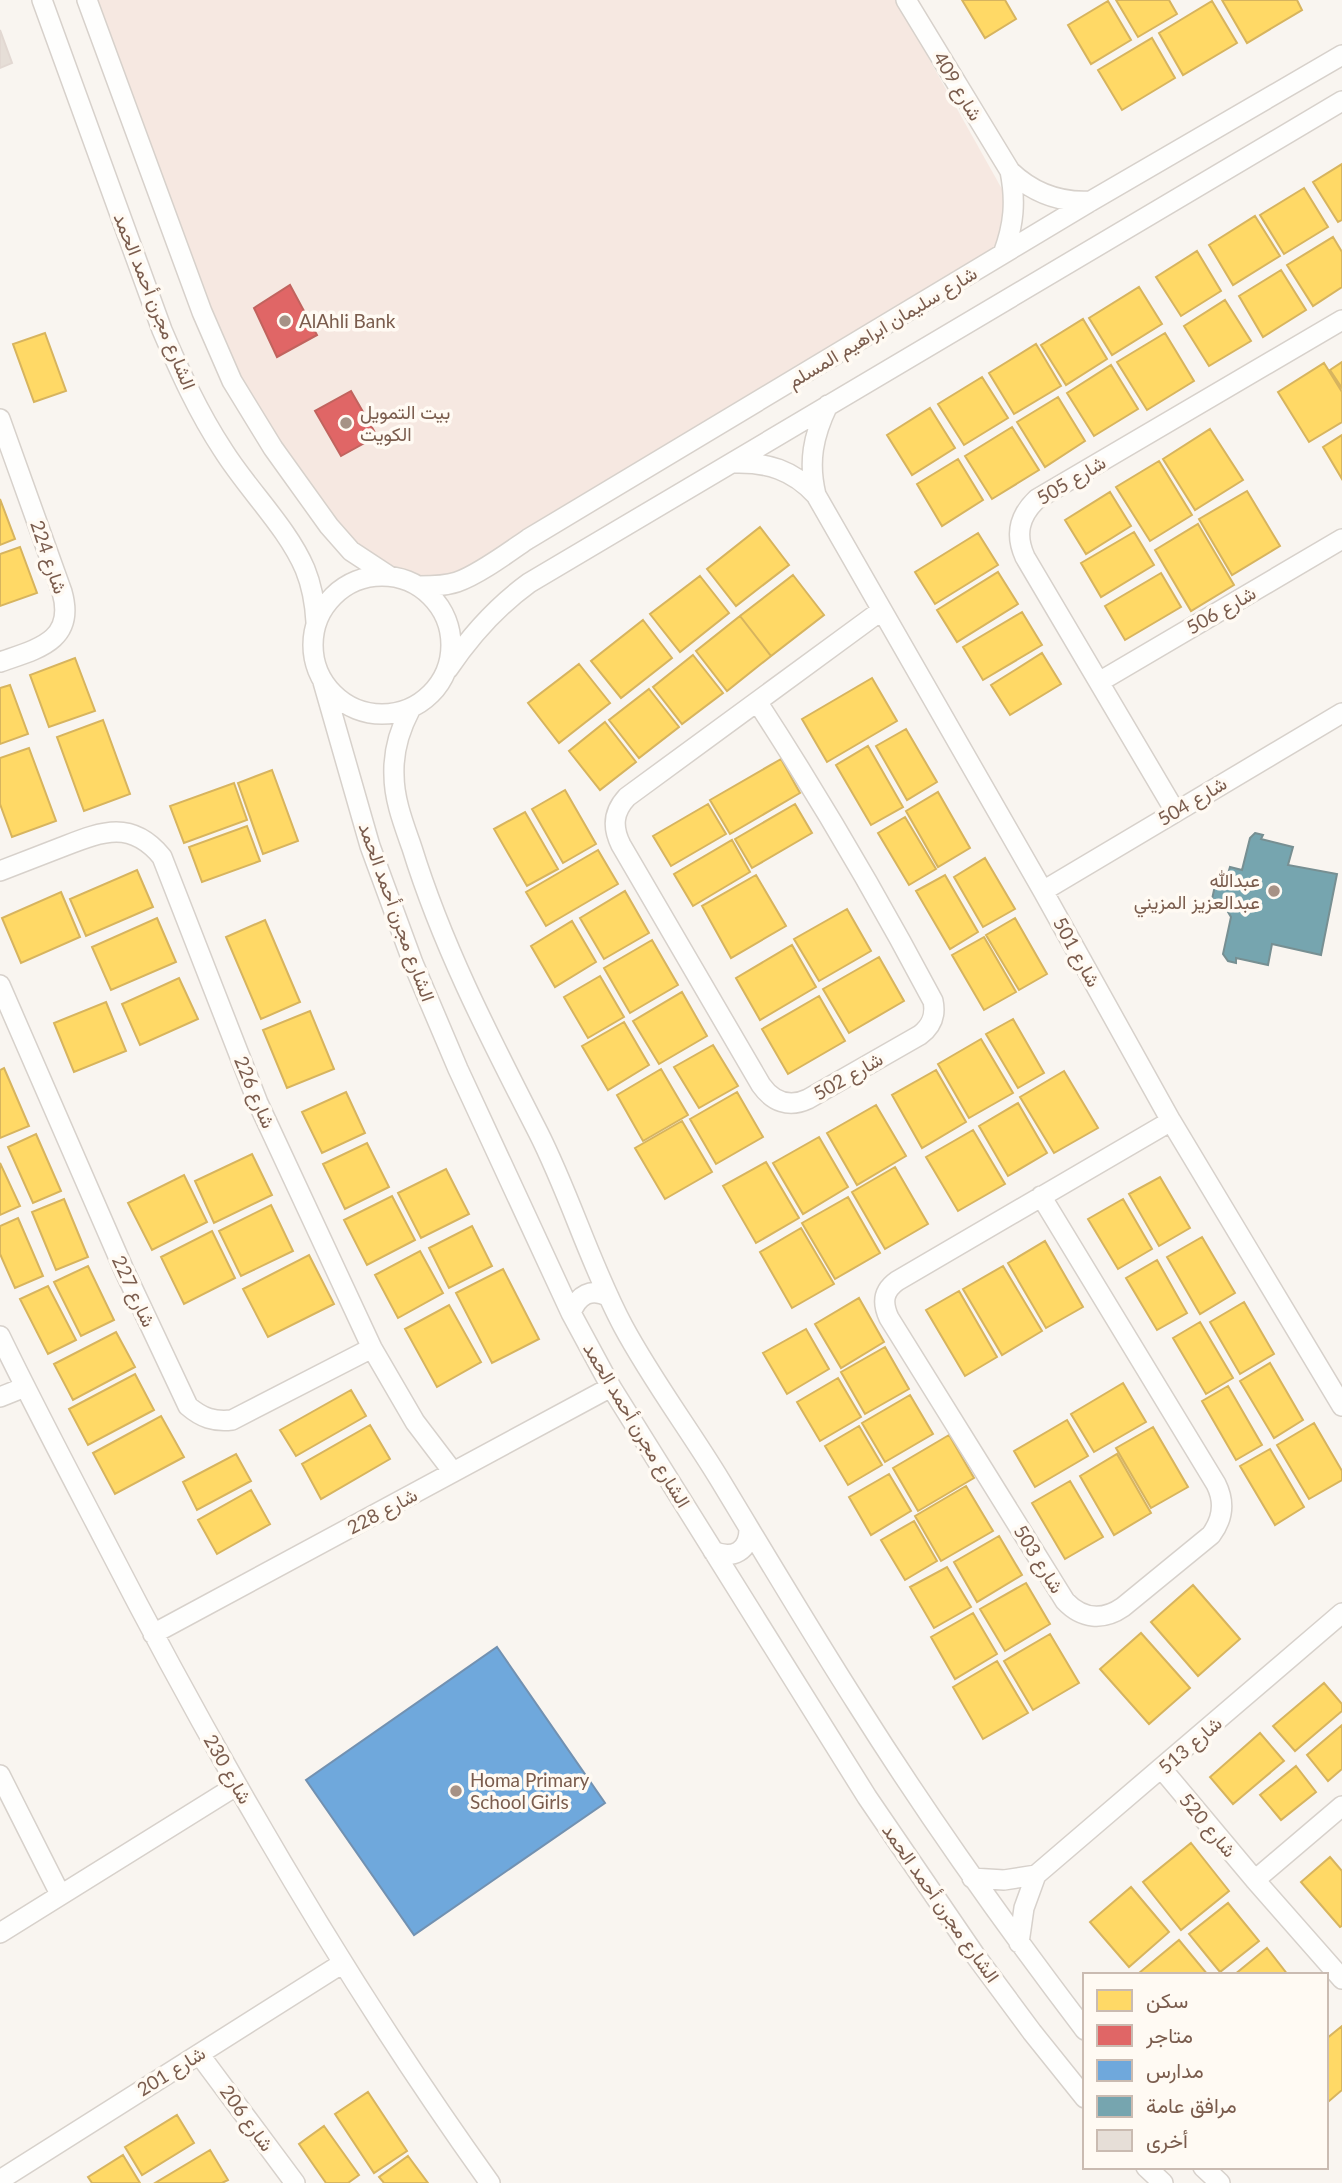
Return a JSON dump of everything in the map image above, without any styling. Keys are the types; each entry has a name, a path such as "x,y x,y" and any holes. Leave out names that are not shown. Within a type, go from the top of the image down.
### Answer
{"street":[{"name":"الشارع مجرن أحمد الحمد","path":"42,0 162,330 180,372 223,450 297,552 311,586 316,622"},
{"name":"الشارع مجرن أحمد الحمد","path":"86,0 202,312 232,381 273,448 329,526 351,551 389,576"},
{"name":"شارع 409","path":"906,0 1010,171 1021,181 1048,196 1076,202 1091,201"},
{"name":"شارع سليمان ابراهيم المسلم","path":"419,586 459,582 474,574 1091,201 1342,55"},
{"name":"شارع سليمان ابراهيم المسلم","path":"448,669 496,609 529,583 1342,100"},
{"name":"شارع 409","path":"1003,254 1014,213 1014,188 1010,171"},
{"name":"شارع 505","path":"1175,811 1020,547 1019,526 1023,515 1037,499 1342,320"},
{"name":"شارع 501","path":"816,495 811,453 814,436 828,405"},
{"name":"شارع 224","path":"0,419 62,592 66,615 56,636 47,644 0,662"},
{"name":"شارع 501","path":"734,463 760,463 783,470 816,495 1043,891 1171,1121 1342,1406"},
{"name":"شارع 506","path":"1100,682 1342,539"},
{"path":"389,576 419,586 437,602 448,622 452,646 448,669 439,686 426,700 410,710 391,715 371,715 352,708 335,697 323,682 315,663 313,642 316,622 333,596 345,586 366,578 389,576"},
{"name":"شارع 502","path":"758,703 806,775 850,849 893,925 934,1007 929,1026 920,1035 808,1100 791,1104 773,1098 761,1085 621,845 614,824 617,809 628,797 882,610"},
{"name":"الشارع مجرن أحمد الحمد","path":"323,682 370,846 413,963 449,1048 571,1313 611,1387 816,1717 920,1877 1032,2032 1083,2096"},
{"name":"الشارع مجرن أحمد الحمد","path":"410,710 396,743 394,779 418,867 460,974 556,1170 609,1297 645,1364 682,1419 858,1705 972,1878 1083,2027"},
{"name":"شارع 504","path":"1043,891 1175,811 1339,721"},
{"name":"شارع 226","path":"0,871 92,836 118,831 143,838 162,857 258,1103 372,1348 415,1422 453,1472"},
{"name":"شارع 227","path":"0,985 112,1244 188,1406 208,1419 232,1420 372,1348"},
{"name":"شارع 503","path":"1041,1196 1216,1484 1222,1502 1220,1521 1211,1535 1123,1607 1104,1617 1082,1614 1065,1601 889,1318 884,1303 888,1289 897,1281 1041,1196 1171,1121"},
{"path":"571,1313 576,1301 586,1294 598,1292 609,1297"},
{"name":"شارع 230","path":"0,1336 153,1634 236,1786 343,1963 426,2091 490,2183"},
{"path":"0,1396 25,1387"},
{"name":"شارع 228","path":"153,1634 611,1387"},
{"path":"713,1551 722,1555 739,1552 746,1546 749,1529"},
{"name":"شارع 513","path":"1019,1943 1024,1908 1036,1875 1342,1613"},
{"name":"شارع 520","path":"1162,1769 1342,1979"},
{"path":"0,1775 60,1894"},
{"path":"0,1933 236,1786"},
{"path":"1255,1880 1342,1806"},
{"path":"972,1878 1004,1880 1036,1875"},
{"name":"شارع 201","path":"0,2180 343,1963"},
{"name":"شارع 206","path":"199,2054 286,2180"},
{"path":"1148,2169 1163,2183"},
{"path":"1205,2169 1220,2183"}],"shaded area":[{"path":"87,0 896,0 1007,198 1006,226 995,248 474,574 419,586 389,576 351,551 232,381"}],"building: سكن":[{"path":"962,0 1005,0 1016,19 985,38"},
{"path":"1116,0 1169,0 1177,14 1138,37"},
{"path":"1222,0 1297,0 1302,10 1247,43"},
{"path":"1108,1 1131,40 1091,64 1068,25"},
{"path":"1212,1 1237,43 1183,75 1159,33"},
{"path":"1152,38 1175,78 1122,110 1098,70"},
{"path":"1342,164 1342,220 1338,222 1313,182"},
{"path":"1304,188 1328,227 1284,254 1260,215"},
{"path":"1255,216 1280,256 1233,285 1209,245"},
{"path":"1333,237 1342,252 1342,287 1313,306 1287,265"},
{"path":"1197,251 1221,291 1181,316 1156,277"},
{"path":"1281,270 1306,310 1263,337 1239,296"},
{"path":"1139,287 1162,324 1112,355 1089,318"},
{"path":"1225,300 1251,341 1209,366 1184,326"},
{"path":"1083,319 1107,359 1066,385 1041,345"},
{"path":"45,333 66,391 34,402 13,344"},
{"path":"1165,333 1194,381 1147,410 1117,362"},
{"path":"1036,344 1061,386 1014,414 989,373"},
{"path":"1342,362 1342,388 1330,370"},
{"path":"1324,363 1342,392 1342,422 1309,442 1278,392"},
{"path":"1111,365 1138,409 1094,436 1067,393"},
{"path":"982,377 1008,418 964,445 938,404"},
{"path":"1058,397 1085,441 1045,467 1017,422"},
{"path":"930,408 955,448 912,475 887,435"},
{"path":"1012,427 1039,470 992,499 965,456"},
{"path":"1210,429 1243,480 1195,510 1163,459"},
{"path":"1342,435 1342,479 1323,447"},
{"path":"958,459 983,500 942,526 917,484"},
{"path":"1159,461 1192,515 1150,541 1116,487"},
{"path":"1247,491 1280,546 1232,575 1199,519"},
{"path":"1110,492 1131,526 1086,554 1065,520"},
{"path":"0,499 15,539 0,545"},
{"path":"1198,524 1234,585 1191,611 1155,550"},
{"path":"760,527 789,565 736,606 707,569"},
{"path":"1134,532 1154,565 1101,597 1081,563"},
{"path":"978,533 998,565 935,604 915,572"},
{"path":"20,547 37,593 0,606 0,554"},
{"path":"998,572 1018,604 957,642 937,610"},
{"path":"1161,573 1181,607 1125,640 1105,606"},
{"path":"793,575 824,615 771,656 740,616"},
{"path":"700,576 729,613 680,652 650,614"},
{"path":"1022,612 1042,645 983,680 963,647"},
{"path":"740,616 771,656 727,691 696,651"},
{"path":"643,620 672,658 621,698 591,661"},
{"path":"1042,653 1061,684 1010,715 991,685"},
{"path":"693,655 723,693 682,724 653,687"},
{"path":"75,658 95,711 49,727 30,675"},
{"path":"579,664 610,703 559,743 528,703"},
{"path":"872,678 897,721 827,762 802,719"},
{"path":"10,685 28,734 0,744 0,688"},
{"path":"649,689 679,727 639,758 609,720"},
{"path":"103,720 130,794 84,811 57,737"},
{"path":"605,722 636,762 600,790 569,751"},
{"path":"906,729 937,782 907,800 876,746"},
{"path":"868,746 903,807 871,825 836,765"},
{"path":"29,748 56,821 12,837 0,804 0,758"},
{"path":"781,759 800,793 730,834 710,800"},
{"path":"272,770 298,841 263,854 238,783"},
{"path":"234,783 247,820 184,843 170,806"},
{"path":"565,790 596,844 563,863 532,809"},
{"path":"938,792 970,848 938,867 906,811"},
{"path":"708,804 726,834 671,866 653,836"},
{"path":"795,804 812,833 752,868 735,839"},
{"path":"525,812 558,869 527,886 494,829"},
{"path":"905,817 936,869 909,885 878,833"},
{"path":"247,826 260,861 202,882 189,847"},
{"path":"732,840 750,872 693,906 674,874"},
{"path":"598,850 618,884 546,926 526,892"},
{"path":"985,858 1015,909 983,927 954,877"},
{"path":"137,870 153,907 86,936 70,899"},
{"path":"756,875 786,926 731,958 702,906"},
{"path":"945,875 978,932 950,949 916,891"},
{"path":"625,891 649,933 604,959 580,918"},
{"path":"61,892 80,937 21,963 2,918"},
{"path":"847,909 871,951 819,981 794,939"},
{"path":"157,918 176,962 111,990 92,947"},
{"path":"1015,918 1047,974 1019,990 986,935"},
{"path":"265,920 300,1002 261,1019 226,937"},
{"path":"572,921 596,962 555,987 531,946"},
{"path":"984,937 1016,992 984,1010 952,955"},
{"path":"652,940 678,985 630,1013 604,968"},
{"path":"792,945 816,987 760,1020 736,978"},
{"path":"879,957 904,1001 849,1033 823,989"},
{"path":"600,976 624,1017 588,1038 564,997"},
{"path":"179,978 198,1019 140,1045 122,1004"},
{"path":"682,992 707,1036 659,1064 633,1021"},
{"path":"819,996 845,1041 788,1074 762,1029"},
{"path":"106,1002 126,1051 74,1072 54,1023"},
{"path":"310,1011 334,1069 287,1088 263,1030"},
{"path":"1013,1019 1044,1073 1018,1088 986,1034"},
{"path":"624,1022 649,1065 608,1090 582,1046"},
{"path":"981,1039 1013,1093 969,1118 938,1064"},
{"path":"713,1045 738,1086 699,1108 674,1067"},
{"path":"4,1068 29,1126 0,1138 0,1070"},
{"path":"661,1069 688,1115 643,1141 617,1095"},
{"path":"936,1070 966,1122 922,1148 892,1095"},
{"path":"1064,1071 1098,1128 1054,1153 1020,1097"},
{"path":"346,1092 365,1133 322,1153 302,1112"},
{"path":"737,1092 763,1137 716,1164 690,1119"},
{"path":"1018,1103 1047,1153 1008,1176 979,1126"},
{"path":"876,1105 906,1156 857,1185 827,1133"},
{"path":"682,1121 712,1172 665,1199 635,1148"},
{"path":"973,1130 1005,1184 958,1211 926,1157"},
{"path":"36,1134 61,1191 33,1203 8,1147"},
{"path":"819,1137 848,1187 803,1214 773,1163"},
{"path":"367,1143 389,1187 345,1209 323,1164"},
{"path":"252,1154 272,1195 214,1223 195,1181"},
{"path":"766,1162 799,1218 756,1243 723,1186"},
{"path":"0,1163 20,1206 0,1215"},
{"path":"895,1167 928,1224 885,1249 852,1192"},
{"path":"446,1169 469,1214 421,1238 398,1193"},
{"path":"184,1175 207,1222 152,1250 128,1203"},
{"path":"1160,1177 1190,1228 1159,1246 1129,1194"},
{"path":"392,1196 415,1240 367,1265 344,1220"},
{"path":"848,1197 880,1253 835,1279 802,1223"},
{"path":"64,1199 88,1257 56,1270 32,1212"},
{"path":"1123,1199 1152,1249 1118,1269 1088,1219"},
{"path":"271,1205 293,1251 241,1276 219,1231"},
{"path":"18,1218 43,1276 15,1288 0,1254 0,1226"},
{"path":"472,1226 492,1266 449,1288 429,1248"},
{"path":"801,1228 834,1284 792,1308 760,1252"},
{"path":"212,1231 235,1278 184,1304 161,1257"},
{"path":"1202,1237 1235,1293 1200,1314 1167,1257"},
{"path":"1045,1241 1083,1307 1046,1328 1008,1263"},
{"path":"420,1251 443,1293 398,1318 375,1275"},
{"path":"309,1255 334,1304 268,1337 243,1289"},
{"path":"1157,1260 1187,1313 1157,1330 1126,1278"},
{"path":"88,1266 114,1320 81,1336 54,1282"},
{"path":"1003,1266 1042,1331 1002,1355 963,1289"},
{"path":"503,1269 539,1339 492,1363 456,1293"},
{"path":"48,1286 76,1340 48,1354 20,1299"},
{"path":"959,1291 997,1357 965,1376 926,1310"},
{"path":"859,1298 884,1342 841,1368 815,1324"},
{"path":"1244,1302 1274,1354 1240,1374 1210,1322"},
{"path":"449,1305 481,1362 437,1387 405,1329"},
{"path":"1200,1322 1233,1378 1206,1394 1173,1338"},
{"path":"806,1329 829,1369 787,1394 763,1353"},
{"path":"116,1332 135,1367 73,1400 54,1364"},
{"path":"885,1347 909,1389 865,1414 841,1372"},
{"path":"1270,1363 1303,1420 1274,1438 1240,1381"},
{"path":"135,1374 154,1410 88,1445 69,1409"},
{"path":"838,1378 861,1417 820,1441 797,1402"},
{"path":"1123,1383 1146,1422 1094,1452 1071,1414"},
{"path":"1228,1386 1262,1445 1236,1460 1202,1401"},
{"path":"351,1390 366,1416 296,1456 280,1430"},
{"path":"910,1395 933,1434 885,1462 862,1423"},
{"path":"161,1416 184,1457 115,1494 93,1453"},
{"path":"1067,1420 1088,1456 1035,1487 1014,1451"},
{"path":"1314,1423 1342,1471 1342,1480 1309,1499 1277,1445"},
{"path":"370,1425 390,1459 321,1499 302,1464"},
{"path":"859,1426 882,1465 848,1485 825,1446"},
{"path":"1153,1427 1188,1487 1151,1508 1116,1448"},
{"path":"949,1435 974,1478 918,1511 893,1468"},
{"path":"1270,1449 1304,1507 1275,1525 1240,1466"},
{"path":"236,1454 251,1481 197,1510 183,1482"},
{"path":"1117,1454 1151,1513 1114,1535 1080,1476"},
{"path":"889,1474 911,1511 871,1535 849,1497"},
{"path":"1070,1481 1103,1537 1065,1559 1032,1503"},
{"path":"966,1486 993,1531 941,1561 915,1516"},
{"path":"251,1490 270,1524 217,1554 198,1520"},
{"path":"914,1521 937,1561 905,1580 881,1540"},
{"path":"999,1536 1022,1575 977,1602 954,1562"},
{"path":"947,1567 971,1607 934,1628 910,1587"},
{"path":"1026,1583 1050,1624 1005,1651 980,1609"},
{"path":"1193,1585 1240,1639 1198,1676 1151,1622"},
{"path":"973,1613 997,1654 955,1679 931,1637"},
{"path":"1141,1633 1190,1688 1149,1724 1100,1669"},
{"path":"1050,1634 1079,1683 1033,1710 1004,1661"},
{"path":"997,1661 1028,1713 983,1739 953,1687"},
{"path":"1324,1683 1342,1704 1342,1711 1295,1751 1273,1726"},
{"path":"1342,1725 1342,1769 1328,1781 1307,1755"},
{"path":"1260,1733 1284,1761 1233,1804 1210,1777"},
{"path":"1296,1766 1316,1792 1281,1820 1260,1795"},
{"path":"1191,1843 1229,1891 1181,1930 1143,1882"},
{"path":"1330,1857 1342,1871 1340,1927 1301,1882"},
{"path":"1131,1887 1169,1932 1129,1967 1090,1922"},
{"path":"1228,1903 1259,1941 1220,1972 1189,1934"},
{"path":"1179,1940 1206,1973 1139,1973"},
{"path":"1267,1948 1286,1973 1236,1973"},
{"path":"1342,2026 1342,2090 1328,2102 1328,2037"},
{"path":"368,2092 407,2151 374,2173 335,2114"},
{"path":"177,2115 194,2143 142,2175 125,2147"},
{"path":"324,2126 359,2175 348,2183 326,2183 299,2144"},
{"path":"210,2150 228,2180 222,2183 155,2183"},
{"path":"123,2155 140,2183 92,2183 88,2177"},
{"path":"408,2156 428,2183 384,2183 379,2177"}],"building: متاجر":[{"name":"AlAhli Bank","path":"290,285 317,335 277,357 254,308"},
{"name":"بيت التمويل الكويت","path":"351,391 377,436 341,456 315,411"}],"building: مدارس":[{"name":"Homa Primary School Girls","path":"497,1647 605,1803 414,1935 306,1780"}],"building: مرافق عامة":[{"name":"عبدالله عبدالعزيز المزيني","path":"1255,833 1263,835 1261,839 1293,847 1288,865 1337,874 1321,955 1272,944 1268,965 1236,958 1236,963 1228,961 1223,954 1231,917 1225,907 1211,904 1217,876 1227,877 1230,867 1242,870 1250,838"}],"building: أخرى":[{"path":"0,30 12,63 0,68"}],"place":[{"name":"AlAhli Bank","path":"285,321"},
{"name":"بيت التمويل الكويت","path":"346,423"},
{"name":"عبدالله عبدالعزيز المزيني","path":"1274,891"},
{"name":"Homa Primary School Girls","path":"456,1791"}]}
